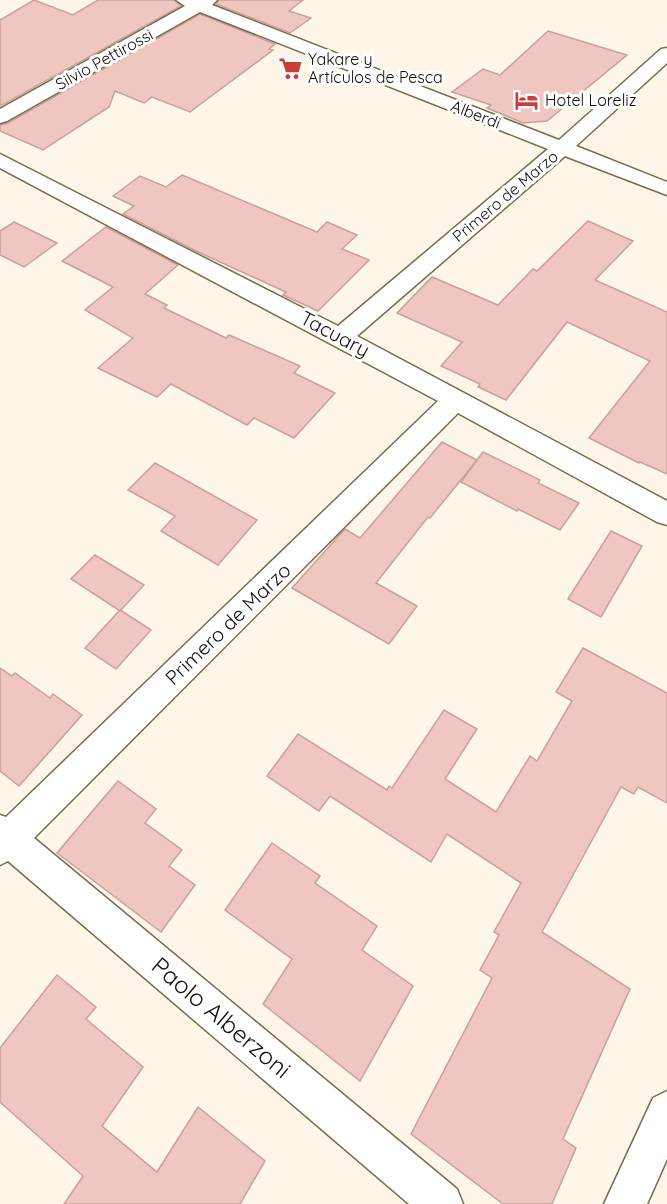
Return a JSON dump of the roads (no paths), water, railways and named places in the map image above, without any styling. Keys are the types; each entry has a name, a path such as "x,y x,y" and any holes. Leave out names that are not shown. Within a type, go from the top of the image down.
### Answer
{"street":[{"name":"Silvio Pettirossi","path":"0,117 197,2"},
{"name":"Alberdi","path":"197,2 667,189"},
{"name":"Primero de Marzo","path":"340,336 563,147 667,53"},
{"name":"Tacuary","path":"0,160 340,336 667,514"},
{"name":"Primero de Marzo","path":"3,839 455,400"},
{"name":"Paolo Alberzoni","path":"3,839 442,1204"},
{"path":"626,1204 667,1112"}],"place":[{"name":"Yakare y Artículos de Pesca","path":"290,68"},
{"name":"Hotel Loreliz","path":"527,100"}]}
